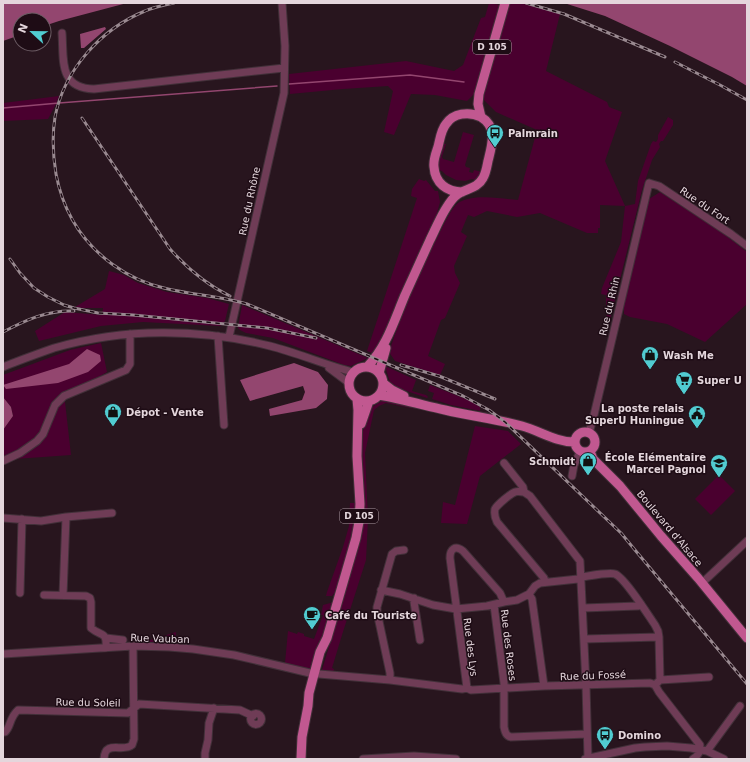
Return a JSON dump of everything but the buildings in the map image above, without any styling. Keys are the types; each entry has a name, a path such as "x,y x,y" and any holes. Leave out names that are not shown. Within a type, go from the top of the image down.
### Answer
{"main road":[{"name":"D 105","path":"466,113 474,105 479,94 504,6"},
{"name":"D 105","path":"479,94 478,104 481,117"},
{"path":"379,373 389,335 413,277 444,212 458,194 476,186 483,178 492,147 493,133 486,121 481,117 466,113 451,118 446,123 434,160 434,171 439,183 451,190 462,192"},
{"path":"444,186 446,197 444,212"},
{"path":"367,366 376,357 389,335"},
{"path":"367,366 374,368 379,373 383,383 379,395 369,401 363,401 357,399 351,392 348,383 353,372 359,368 367,366"},
{"path":"383,383 392,390 424,404"},
{"path":"379,395 522,426 566,442 574,442 576,436 582,432 589,433 593,436 595,441 594,447 585,452"},
{"name":"D 105","path":"301,759 302,737 308,706 313,696 316,674 326,653 327,638 356,538 359,522 360,504 357,456 357,399"},
{"name":"D 105","path":"357,435 369,401"},
{"name":"Boulevard d'Alsace","path":"574,442 576,448 585,452 620,486 661,536 702,582 747,638"}],"street":[{"name":"Rue du Rhône","path":"229,337 284,93 285,46 282,3"},
{"path":"62,33 64,67 66,75 75,84 87,89 284,68"},
{"name":"Rue du Fort","path":"649,183 659,186 747,246"},
{"name":"Rue du Rhin","path":"589,433 649,183"},
{"path":"3,367 32,355 67,345 104,337 153,332 229,337 270,346 353,372"},
{"path":"3,461 20,453 37,441 43,434 55,405 64,396 126,370 130,364 130,334"},
{"path":"218,336 224,425"},
{"path":"322,363 348,383"},
{"path":"572,476 574,465 585,452"},
{"path":"504,463 523,487 524,492"},
{"path":"545,582 544,578 496,522 495,514 498,505 513,493 524,492 530,496 580,561 586,685 586,759 645,746 691,748 724,759"},
{"path":"3,518 41,521 112,513"},
{"path":"63,595 66,517"},
{"path":"20,593 22,519"},
{"path":"702,582 747,542"},
{"name":"Rue des Lys","path":"467,688 450,558 452,550 458,548 463,551 500,593 504,602"},
{"path":"390,680 390,673 376,612 392,554 396,551 404,550"},
{"path":"381,590 414,598 433,605 456,609 488,606 518,600 529,594 535,586 540,583 614,574 619,576 641,604 658,631 659,692 703,751"},
{"path":"529,594 532,599 544,686"},
{"path":"44,595 86,596 90,598 91,628 97,633 103,634 106,638 123,640"},
{"path":"414,598 420,640"},
{"path":"582,608 638,606 641,604"},
{"name":"Rue des Roses","path":"494,605 504,688 505,733 509,737 587,734"},
{"path":"584,640 659,637"},
{"path":"106,638 106,648"},
{"path":"104,759 106,750 110,748 130,747 134,739 133,646"},
{"name":"Rue Vauban","path":"3,654 133,646 193,649 234,655 316,674 390,680 476,690"},
{"name":"Rue du Fossé","path":"476,690 544,686 650,683 709,677"},
{"name":"Rue du Soleil","path":"3,732 8,729 14,714 18,710 128,713 139,704 240,710 252,716"},
{"path":"693,759 703,751 740,706"},
{"path":"205,759 208,740 208,723 214,708"},
{"path":"363,759 456,759"}],"shaded area":[{"path":"3,3 127,3 52,23 52,12 12,12 12,38 3,41"},
{"path":"489,3 500,5 475,93 467,101 435,95 411,94 394,135 384,132 393,91 388,86 290,94 289,74 406,61 454,71 463,65 481,18 485,17"},
{"path":"509,3 521,3 560,14 546,71 607,102 609,107 622,112 605,161 625,206 600,205 600,228 598,228 598,233 587,233 540,213 517,217 487,211 474,217 468,215 461,232 467,236 454,266 455,273 460,283 445,318 441,320 428,356 445,364 440,375 395,361 389,352 411,291 450,212 458,203 472,198 480,197 518,200 537,130 496,112 482,98"},
{"path":"564,3 747,3 747,86 670,46 605,16"},
{"path":"105,27 106,29 84,48 81,48 80,34"},
{"path":"59,96 48,119 3,121 3,103"},
{"path":"668,117 673,120 673,125 663,141 659,144 660,147 652,160 642,190 609,324 603,325 607,315 606,295 601,294 602,288 621,242 625,206 635,204 638,181 651,144 653,141 656,142 658,139 658,135"},
{"path":"463,132 474,135 465,165 466,167 470,168 469,172 473,173 474,170 482,172 478,181 472,179 465,181 456,180 446,175 442,171 435,169 440,143 446,144 442,157 443,159 454,162"},
{"path":"419,179 424,181 426,180 435,191 438,191 440,202 436,217 380,344 372,353 367,351 417,198 411,196 412,189"},
{"path":"660,192 724,234 747,252 747,304 705,342 667,324 630,317 624,314 624,308 622,308 649,199"},
{"path":"109,271 124,275 138,283 167,292 207,298 229,304 225,321 220,326 143,322 101,326 39,341 35,331 65,312 102,315 103,308 75,307 105,289"},
{"path":"242,305 368,358 351,366 344,365 273,338 246,333 238,328"},
{"path":"101,343 107,372 90,382 64,393 71,455 3,461 3,430 13,416 11,407 3,397 3,375 70,350"},
{"path":"87,349 100,355 101,361 88,372 58,383 6,389 3,385 69,364"},
{"path":"294,363 318,372 328,385 327,399 316,408 270,416 269,409 302,400 305,392 303,386 250,401 240,380"},
{"path":"385,366 416,380 412,391 428,397 427,398 398,388 390,382"},
{"path":"430,385 471,401 480,407 480,411 451,405 432,399 434,393 428,391"},
{"path":"3,397 11,407 13,416 3,430"},
{"path":"385,399 415,409 386,403 374,410 365,453 368,519 366,560 332,668 334,669 333,673 325,673 322,670 356,551 361,474 361,438 368,413 372,407"},
{"path":"475,426 508,431 521,444 480,476 467,524 441,523 443,502 455,505"},
{"path":"719,475 735,491 711,515 695,499"},
{"path":"350,503 355,503 357,510 355,525 336,591 332,596 326,596 349,526"},
{"path":"334,602 315,666 311,671 285,663 288,631 297,634 298,632 304,634 304,636 314,639 323,615 321,615 323,605"},
{"path":"176,632 175,643 144,642"}],"waterway":[{"path":"289,84 410,75 464,82"},
{"path":"3,108 277,86"}],"railway":[{"path":"174,3 145,11 129,19 100,40 87,53 76,68 67,83 60,100 53,131 56,174 63,201 75,225 83,236 112,264 144,282 174,290 247,304 463,396 489,410 505,422 621,533 747,684"},
{"path":"526,3 564,14 665,57"},
{"path":"675,62 747,100"},
{"path":"82,118 170,249 198,276 213,287 230,296"},
{"path":"10,259 20,273 34,288 48,297 74,308 98,313 267,328 316,338"},
{"path":"3,332 28,320 46,314 74,311"},
{"path":"401,365 439,376 495,399"}],"place":[{"name":"Palmrain","path":"495,148"},
{"name":"Wash Me","path":"650,370"},
{"name":"Super U","path":"684,395"},
{"name":"Dépot - Vente","path":"113,427"},
{"name":"La poste relais SuperU Huningue","path":"697,429"},
{"name":"Schmidt","path":"588,476"},
{"name":"École Elémentaire Marcel Pagnol","path":"719,478"},
{"name":"Café du Touriste","path":"312,630"},
{"name":"Domino","path":"605,750"}]}
